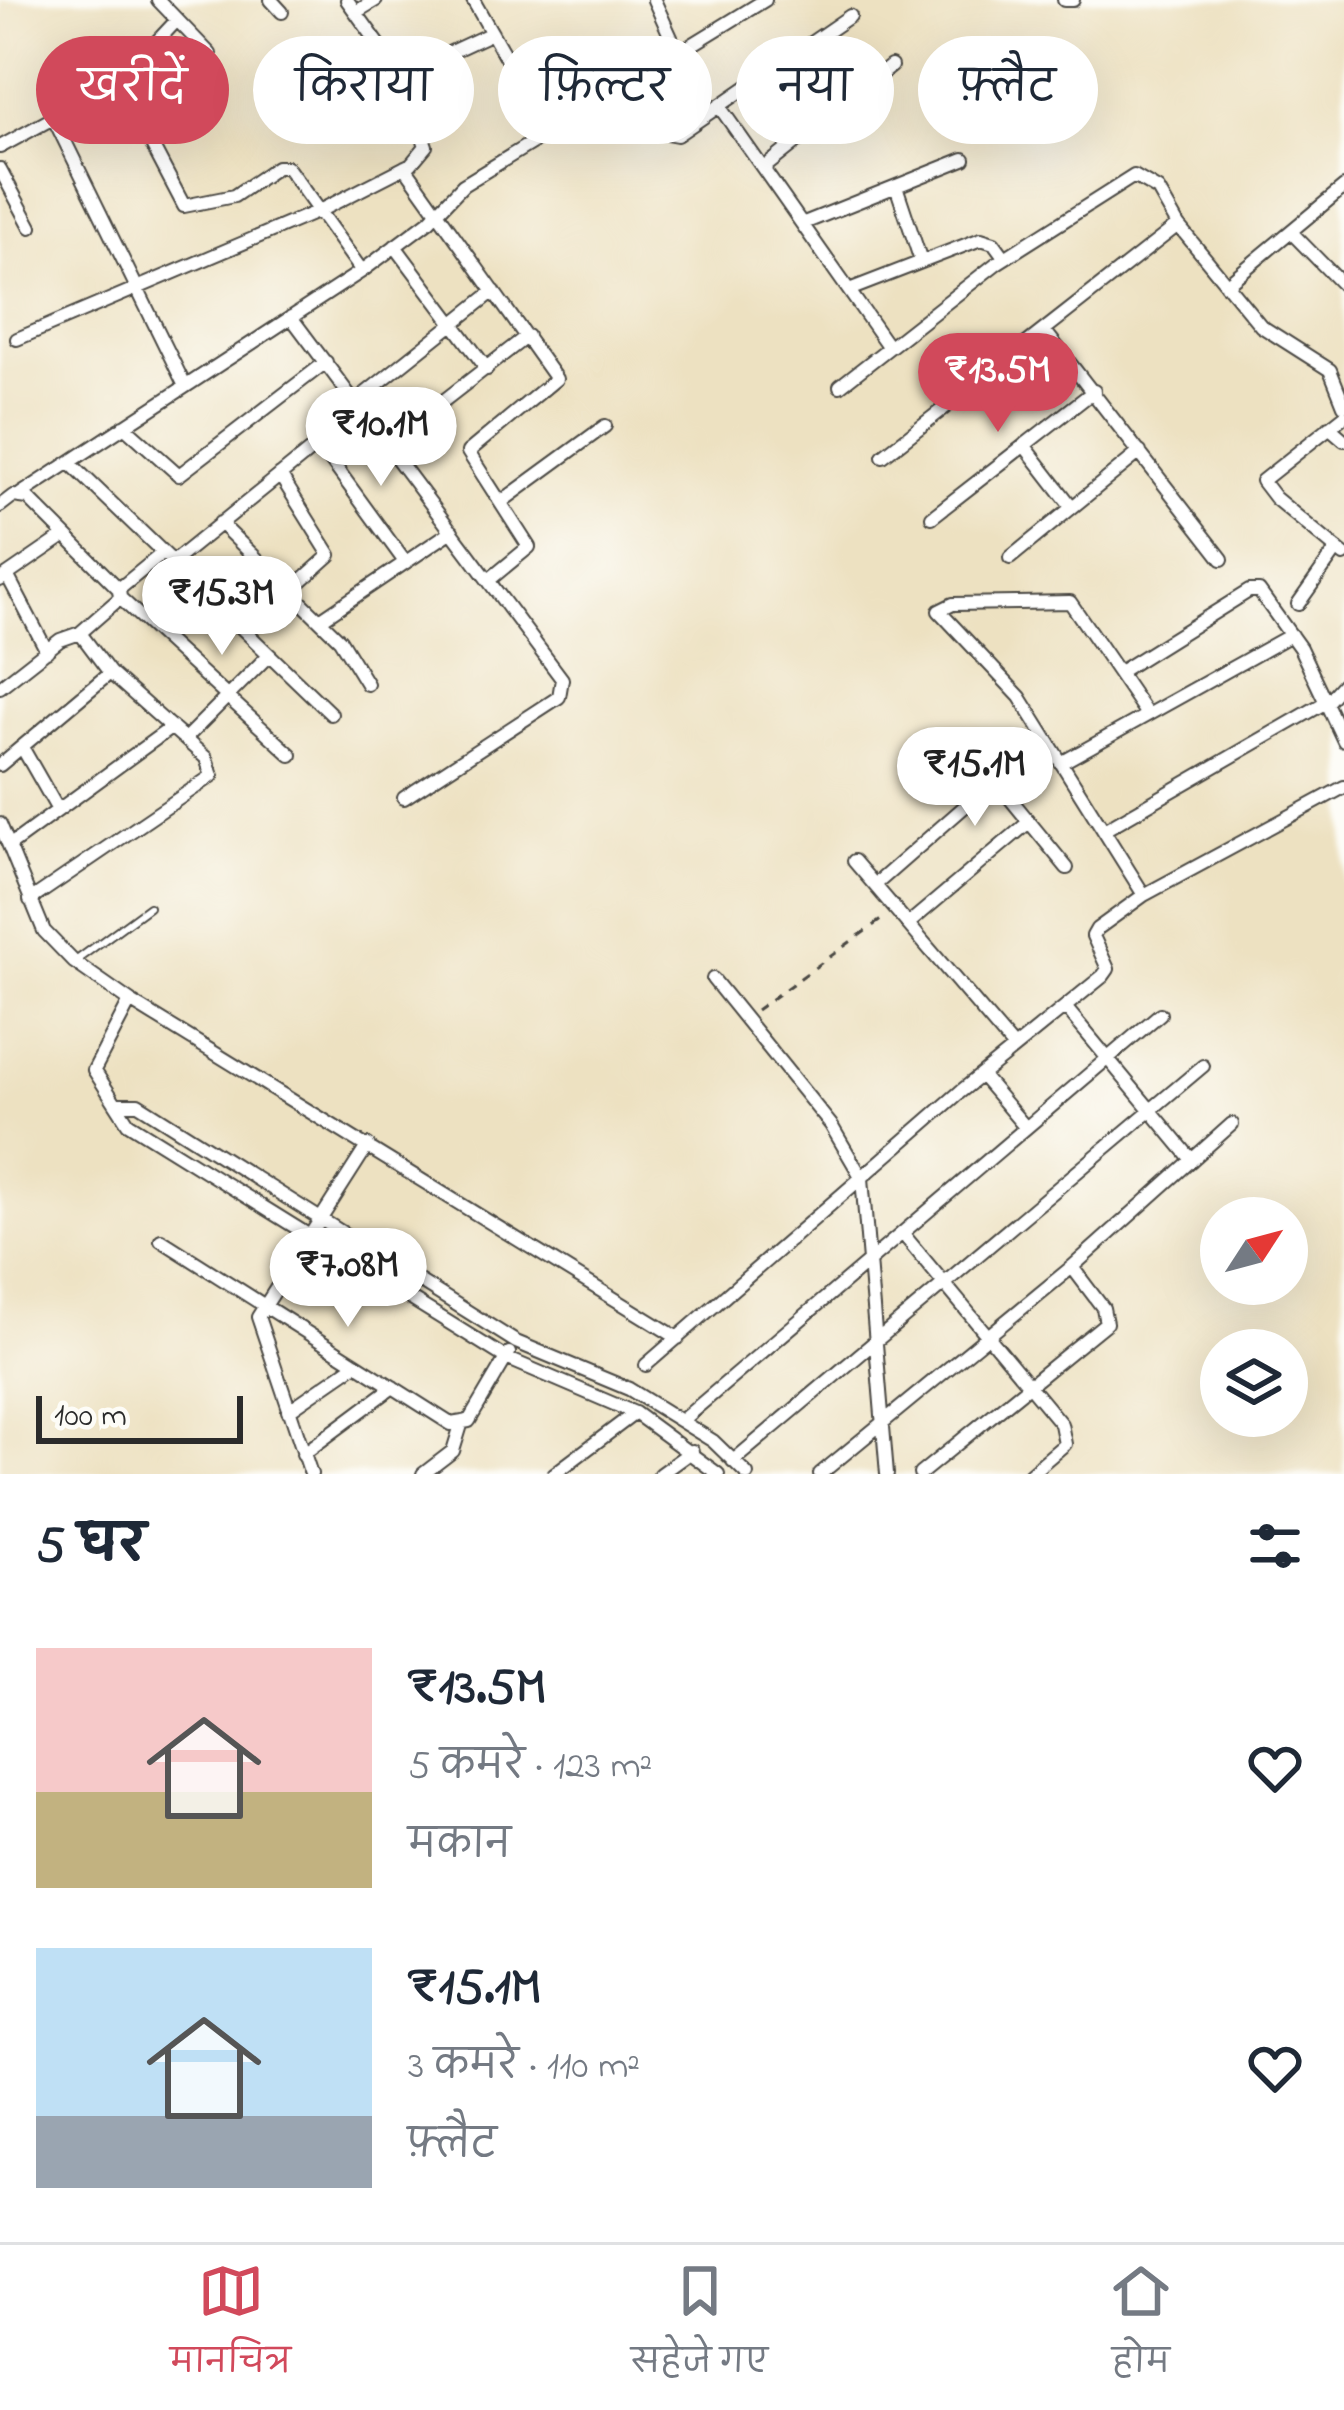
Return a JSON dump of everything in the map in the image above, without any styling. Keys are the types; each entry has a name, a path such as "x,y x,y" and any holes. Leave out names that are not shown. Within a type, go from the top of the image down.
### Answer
{"street":[{"path":"158,0 193,36"},
{"path":"271,0 282,13"},
{"path":"373,36 352,6 376,0"},
{"path":"473,0 498,44"},
{"path":"654,0 670,36"},
{"path":"706,36 765,0"},
{"path":"1064,0 1073,0"},
{"path":"712,110 850,16"},
{"path":"162,36 177,20"},
{"path":"474,41 492,33"},
{"path":"719,106 888,346"},
{"path":"0,147 36,127"},
{"path":"66,144 184,384"},
{"path":"152,144 184,206 234,196 287,166 362,272"},
{"path":"17,339 321,210 405,167 425,144"},
{"path":"0,506 362,272 437,214 463,185 530,144"},
{"path":"765,167 793,144"},
{"path":"804,223 964,159"},
{"path":"405,167 554,371 554,385 468,452 529,547 489,580"},
{"path":"0,169 31,226"},
{"path":"840,386 1005,259 1134,176 1158,190 1178,225 1268,332 1339,373 1344,405"},
{"path":"896,187 921,261"},
{"path":"1226,285 1344,187"},
{"path":"883,456 1178,225"},
{"path":"1291,232 1341,278"},
{"path":"849,290 981,239 994,243 1005,259"},
{"path":"395,246 487,369"},
{"path":"1,685 80,633 120,593 220,524 494,291"},
{"path":"291,317 562,679 560,697 404,798"},
{"path":"1044,330 1222,560"},
{"path":"388,444 527,336"},
{"path":"124,426 179,475 326,362"},
{"path":"932,517 1094,391"},
{"path":"1298,604 1341,552 1275,498 1262,481 1344,416"},
{"path":"501,502 605,426"},
{"path":"1329,428 1344,440"},
{"path":"319,444 405,562"},
{"path":"1024,445 1072,507"},
{"path":"1010,558 1140,452"},
{"path":"70,464 331,714"},
{"path":"280,475 330,555 291,590"},
{"path":"21,494 291,755"},
{"path":"220,524 320,620 367,684"},
{"path":"320,620 452,531"},
{"path":"47,651 4,577 64,536"},
{"path":"1121,671 1250,591 1266,598 1291,635 1344,741"},
{"path":"1144,895 1020,697 940,611 953,604 1070,602 1146,713"},
{"path":"30,900 208,782 211,767 110,673 80,633"},
{"path":"1061,763 1291,635"},
{"path":"185,739 269,655"},
{"path":"0,765 110,673"},
{"path":"1104,830 1328,701 1344,683"},
{"path":"9,846 172,727"},
{"path":"22,747 58,810"},
{"path":"875,885 995,780 1066,868"},
{"path":"646,1366 1108,969 1093,936 1097,928 1144,895 1344,787"},
{"path":"908,924 1029,822"},
{"path":"0,824 44,931 74,962 678,1338"},
{"path":"854,860 1014,1048"},
{"path":"713,979 851,1153 862,1178 887,1474"},
{"path":"130,1001 94,1070 128,1123 506,1358 634,1413 718,1474"},
{"path":"1065,1007 1192,1160"},
{"path":"681,1421 1160,1015"},
{"path":"733,1461 1203,1066"},
{"path":"981,1075 1026,1128"},
{"path":"119,1104 137,1104 516,1342 629,1389 681,1421 747,1474"},
{"path":"820,1474 1072,1267 1232,1124"},
{"path":"310,1474 258,1326 263,1305 368,1145"},
{"path":"903,1234 1066,1436 1058,1451 1030,1474"},
{"path":"161,1240 393,1388 461,1425"},
{"path":"920,1474 1106,1323 1103,1308 1072,1267"},
{"path":"423,1474 446,1458 461,1425 475,1412 516,1342"},
{"path":"288,1411 356,1364"},
{"path":"303,1454 393,1388"},
{"path":"554,1474 634,1413"},
{"path":"660,1474 692,1451"},
{"path":"446,1458 458,1474"}],"lane":[{"path":"74,962 149,907"}],"path":[{"path":"745,1018 896,909"}]}
